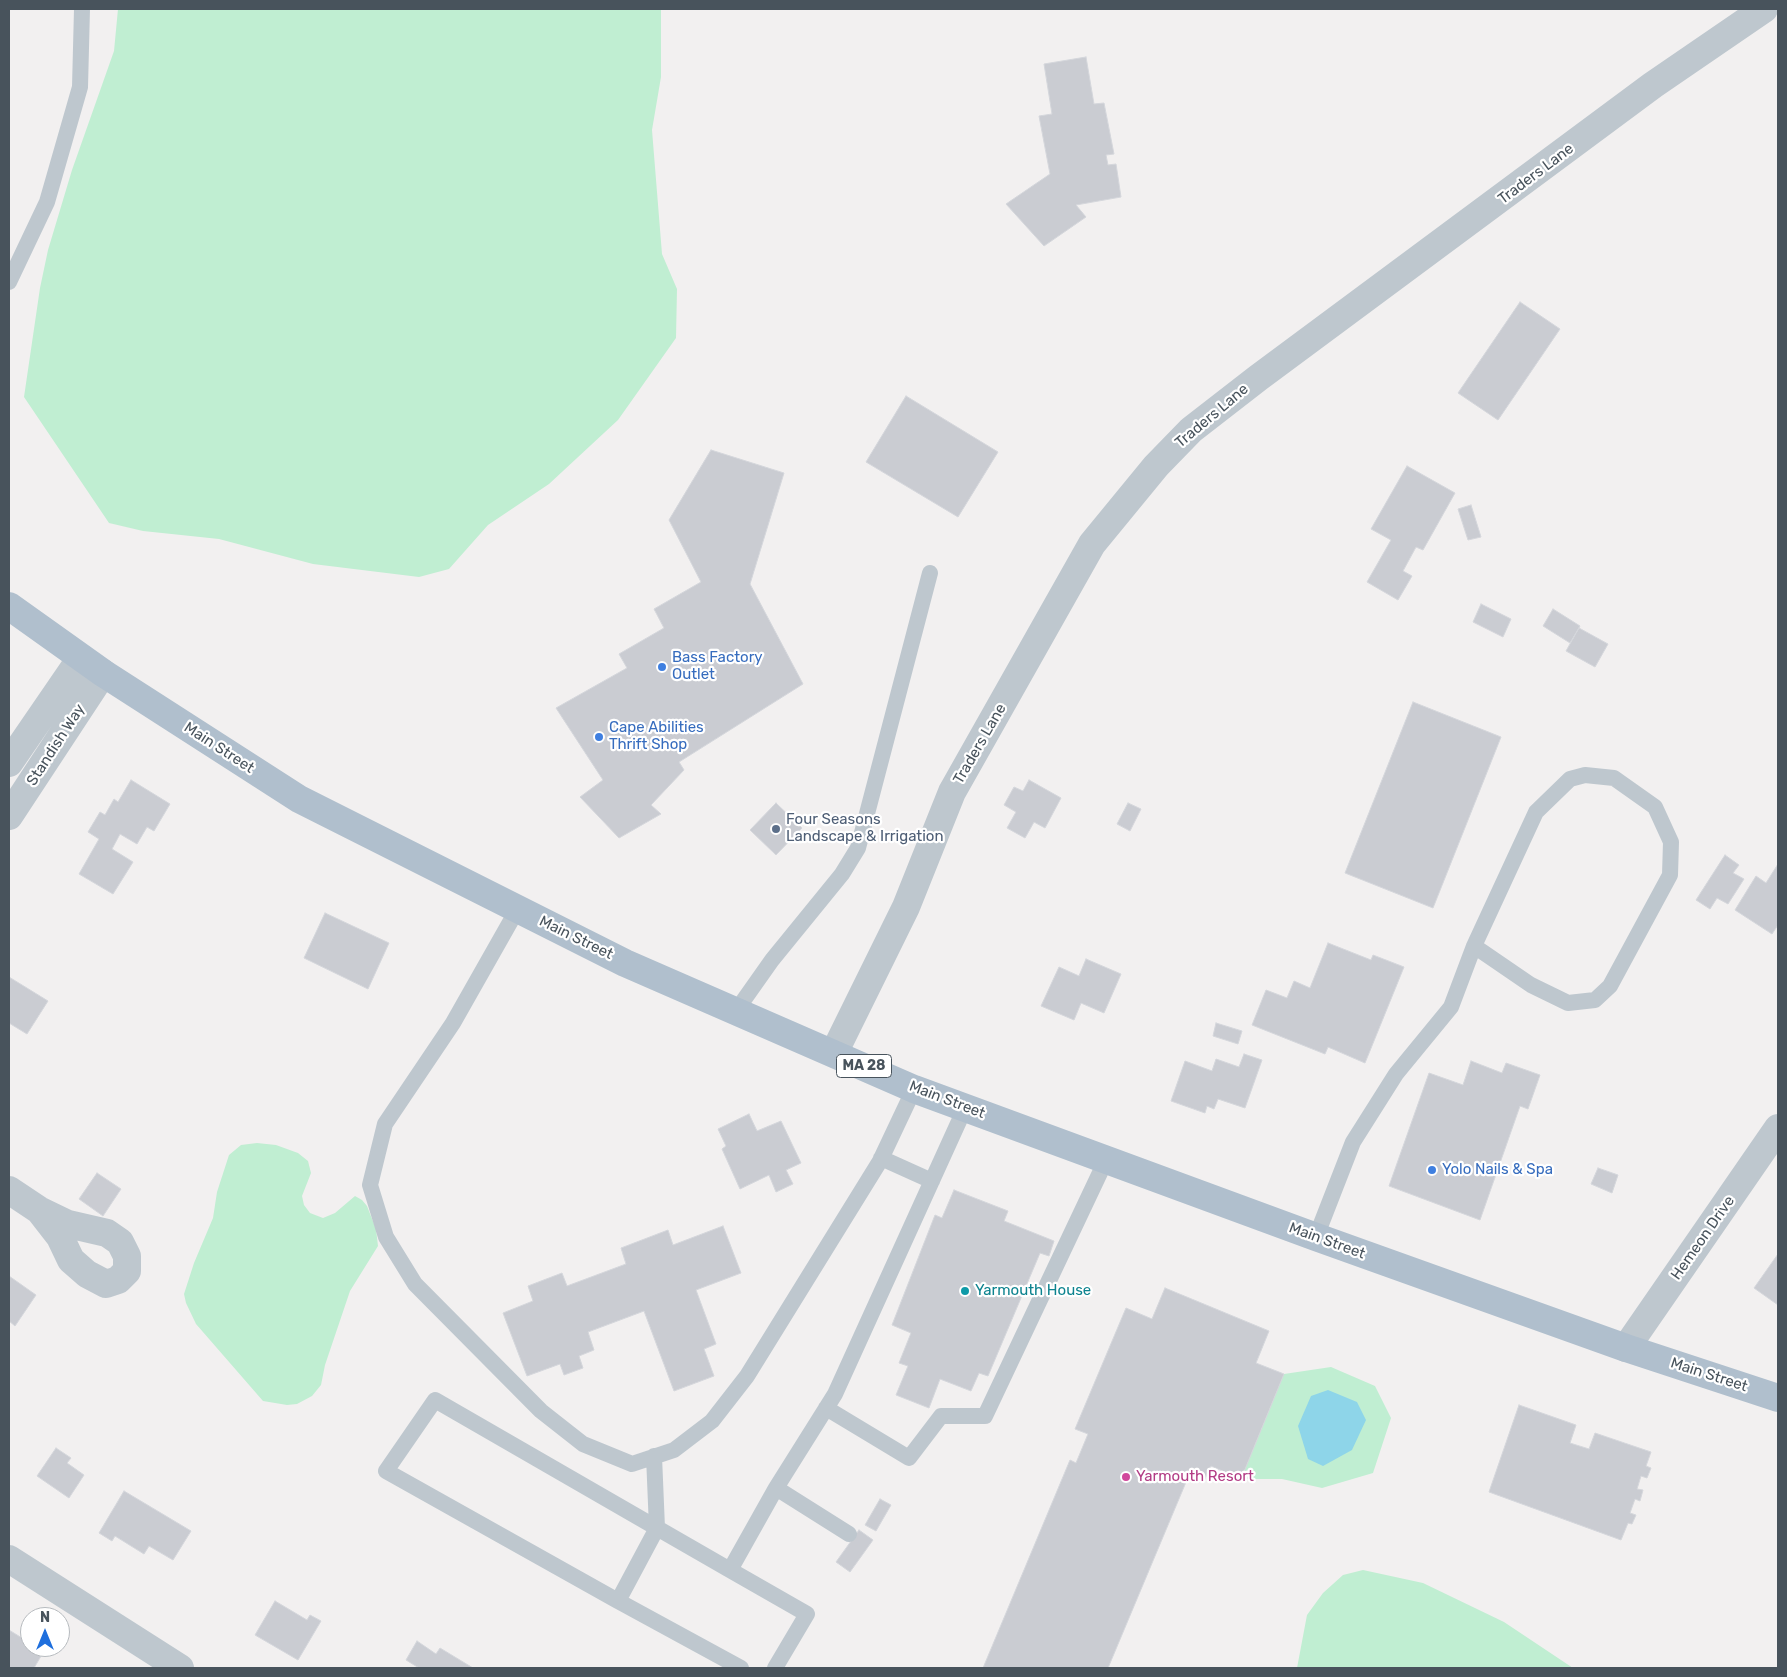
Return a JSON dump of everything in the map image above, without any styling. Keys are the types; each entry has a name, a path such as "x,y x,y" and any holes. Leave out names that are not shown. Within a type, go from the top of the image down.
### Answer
{"main road":[{"name":"Main Street","path":"9,606 103,673 300,799 625,963 914,1089 1316,1237 1626,1348 1778,1398"}],"street":[{"name":"Traders Lane","path":"834,1053 906,907 952,792 1092,544 1156,466 1191,430 1258,378 1654,86 1764,9"},
{"name":"Standish Way","path":"9,763 81,658"},
{"name":"Standish Way","path":"9,816 103,673"},
{"name":"Hemeon Drive","path":"1626,1348 1778,1128"},
{"path":"9,1190 39,1210"},
{"path":"9,1559 180,1668"}],"lane":[{"path":"9,282 47,202 80,87 82,9"},
{"path":"736,1012 772,960 842,874 858,848 930,573"},
{"path":"1316,1237 1353,1142 1396,1074 1450,1007 1474,946 1536,812 1570,779 1585,775 1614,778 1655,806 1671,842 1670,875 1610,986 1595,1000 1568,1003 1530,985 1474,946"},
{"path":"517,910 453,1023 385,1124 370,1185 386,1237 415,1284 541,1411 583,1444 632,1464 674,1450 712,1421 747,1376 882,1158 914,1089"},
{"path":"730,1570 776,1488 835,1394 965,1108"},
{"path":"882,1158 932,1181"},
{"path":"826,1408 909,1458 941,1416 985,1416 1106,1160"},
{"path":"741,1668 386,1471 435,1400 807,1614 775,1668"},
{"path":"618,1601 657,1528 654,1456"},
{"path":"776,1488 849,1534"}],"green space":[{"path":"118,9 661,9 661,77 652,130 662,254 677,289 676,338 618,420 549,484 488,525 449,569 419,577 313,564 219,539 143,531 109,523 24,397 40,288 48,250 72,170 114,51"},
{"path":"257,1143 276,1145 298,1153 308,1161 311,1173 302,1196 304,1205 310,1213 323,1218 335,1213 355,1196 367,1206 376,1229 378,1246 350,1291 325,1365 321,1385 312,1396 297,1404 287,1405 263,1401 196,1324 184,1294 194,1263 213,1218 217,1192 229,1155 241,1145"},
{"path":"1331,1367 1375,1386 1391,1418 1373,1473 1322,1488 1282,1479 1241,1479 1284,1374"},
{"path":"1363,1570 1423,1583 1504,1622 1573,1668 1297,1668 1307,1615 1323,1593 1343,1575"}],"water":[{"path":"1328,1390 1357,1402 1366,1420 1352,1450 1323,1466 1308,1459 1298,1426 1311,1396"}],"building":[{"path":"1086,57 1094,104 1104,103 1114,154 1106,155 1108,165 1116,164 1121,197 1076,205 1086,217 1044,246 1006,204 1050,174 1039,116 1052,114 1044,64"},
{"path":"1520,302 1560,329 1498,420 1458,393"},
{"path":"906,396 998,452 958,517 866,462"},
{"path":"711,450 784,473 750,584 803,684 679,762 684,770 651,805 661,814 619,838 580,797 603,780 556,708 627,668 619,654 664,628 654,609 701,582 669,520"},
{"path":"1407,466 1455,493 1423,550 1416,547 1403,571 1412,576 1398,600 1367,582 1391,540 1371,529"},
{"path":"1471,505 1481,537 1468,540 1458,509"},
{"path":"1481,604 1511,619 1503,637 1473,622"},
{"path":"1553,609 1580,626 1570,643 1543,626"},
{"path":"1579,628 1608,644 1595,667 1566,651"},
{"path":"1413,702 1501,737 1433,908 1345,873"},
{"path":"131,780 170,804 154,831 147,827 137,844 120,834 112,849 133,862 113,894 79,874 99,839 88,832 100,812 105,815 114,799 118,802"},
{"path":"1029,780 1061,798 1045,828 1034,822 1025,838 1007,828 1016,812 1004,805 1014,787 1023,791"},
{"name":"Four Seasons Landscape & Irrigation","path":"776,803 802,828 776,855 750,830"},
{"path":"1128,803 1141,809 1130,831 1117,824"},
{"path":"1725,855 1739,865 1733,873 1744,879 1728,904 1717,898 1710,909 1696,900"},
{"path":"1778,864 1778,925 1772,934 1735,910 1756,876 1766,883"},
{"path":"325,913 389,943 368,989 304,958"},
{"path":"1328,943 1371,960 1373,955 1404,967 1365,1063 1328,1047 1325,1054 1252,1025 1266,990 1287,998 1294,981 1310,988"},
{"path":"1086,959 1121,974 1104,1013 1081,1003 1074,1020 1041,1006 1059,967 1079,976"},
{"path":"9,977 48,1001 27,1034 9,1023"},
{"path":"1216,1023 1242,1031 1238,1044 1213,1036"},
{"path":"1244,1054 1262,1060 1245,1108 1218,1099 1214,1109 1207,1106 1205,1113 1171,1101 1185,1061 1212,1071 1216,1059 1239,1067"},
{"path":"1471,1061 1502,1073 1506,1063 1540,1075 1528,1109 1520,1106 1480,1220 1389,1186 1429,1073 1463,1085"},
{"path":"749,1114 757,1131 781,1121 801,1163 786,1170 793,1184 776,1192 769,1175 740,1189 722,1149 726,1146 718,1129"},
{"path":"1598,1168 1618,1175 1612,1193 1591,1184"},
{"path":"97,1173 121,1189 103,1216 79,1199"},
{"name":"Yarmouth House","path":"954,1190 1008,1211 1004,1221 1054,1241 1049,1256 1040,1253 988,1376 979,1373 971,1391 940,1379 929,1408 896,1395 908,1366 899,1363 911,1333 892,1325 935,1215 942,1218"},
{"path":"723,1226 741,1273 696,1290 716,1344 704,1349 714,1376 674,1391 644,1311 588,1332 594,1350 579,1356 583,1368 564,1375 560,1364 527,1376 503,1313 533,1301 528,1286 562,1273 567,1286 626,1264 621,1248 668,1230 673,1245"},
{"path":"1778,1254 1778,1305 1754,1288"},
{"path":"9,1276 36,1295 15,1326 9,1321"},
{"name":"Yarmouth Resort","path":"1165,1288 1269,1331 1256,1363 1284,1374 1241,1479 1211,1466 1204,1481 1189,1475 1108,1668 983,1668 1070,1460 1076,1463 1088,1434 1075,1429 1126,1308 1152,1319"},
{"path":"1519,1405 1576,1425 1570,1443 1589,1449 1595,1433 1651,1452 1646,1466 1651,1468 1647,1478 1641,1476 1637,1489 1643,1490 1640,1501 1635,1499 1630,1513 1636,1515 1632,1524 1628,1523 1621,1540 1489,1492"},
{"path":"56,1448 71,1458 67,1463 84,1475 69,1498 37,1476"},
{"path":"124,1491 191,1531 173,1560 149,1546 144,1554 115,1536 112,1541 99,1533"},
{"path":"880,1499 891,1505 876,1531 865,1525"},
{"path":"859,1530 873,1540 850,1572 836,1562"},
{"path":"275,1601 307,1620 310,1615 321,1621 298,1660 255,1635"},
{"path":"9,1630 20,1637 20,1657 40,1657 34,1668 9,1668"},
{"path":"417,1641 436,1654 440,1648 473,1668 419,1668 406,1660"}],"place":[{"name":"Bass Factory Outlet","path":"662,667"},
{"name":"Cape Abilities Thrift Shop","path":"599,737"},
{"name":"Four Seasons Landscape & Irrigation","path":"776,829"},
{"name":"Yolo Nails & Spa","path":"1432,1170"},
{"name":"Yarmouth House","path":"965,1291"},
{"name":"Yarmouth Resort","path":"1126,1477"}]}
